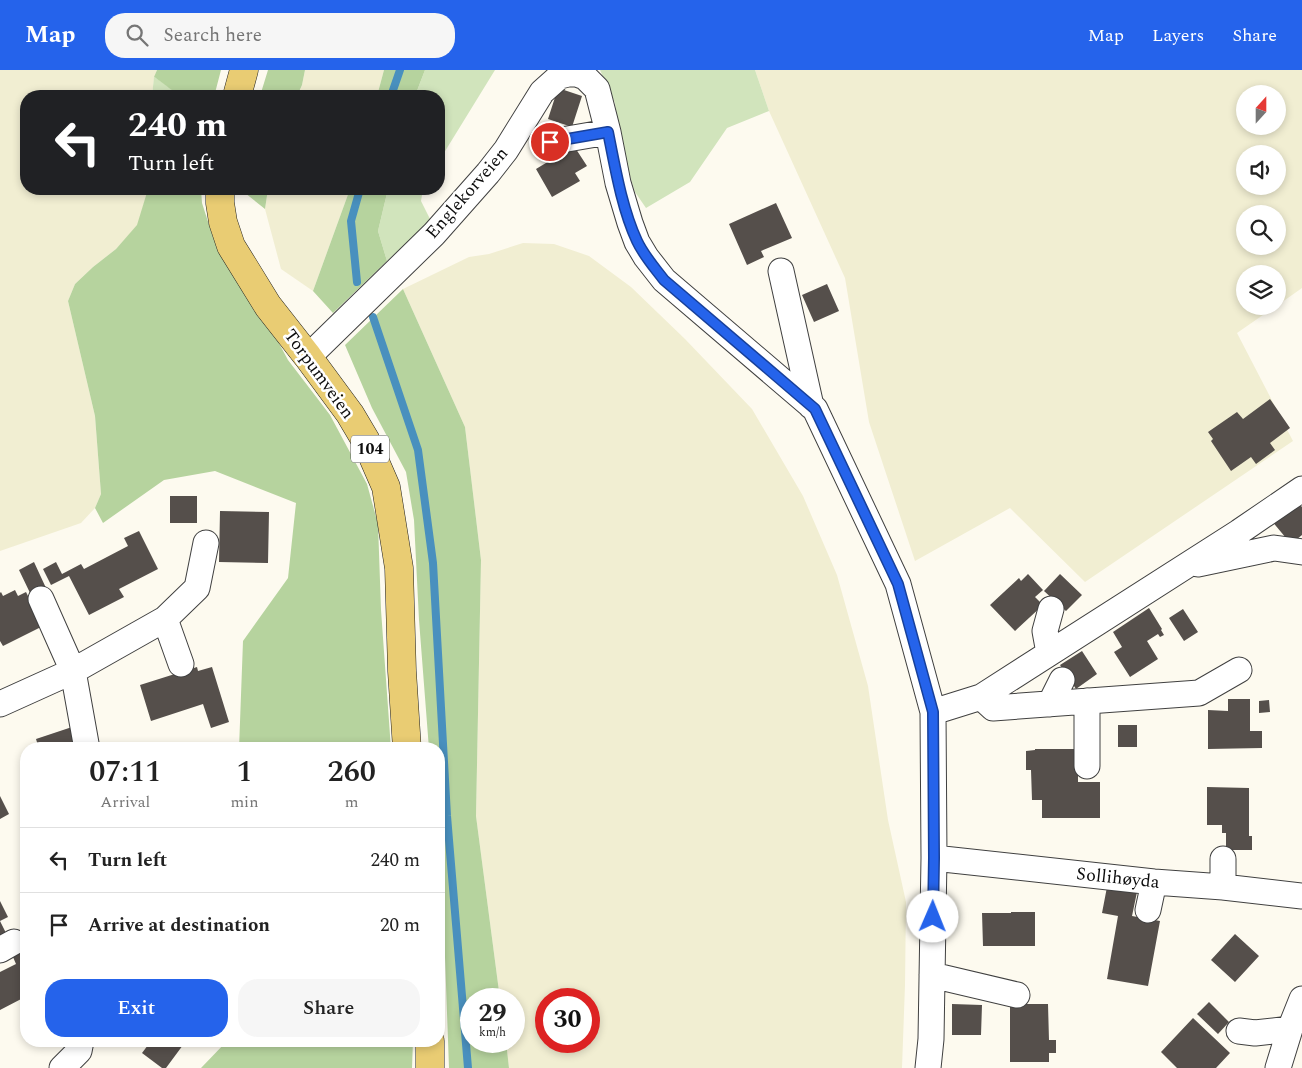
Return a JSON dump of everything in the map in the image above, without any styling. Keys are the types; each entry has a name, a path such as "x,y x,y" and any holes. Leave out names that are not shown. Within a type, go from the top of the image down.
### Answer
{"main road":[{"path":"239,90 244,70"},
{"name":"Torpumveien","path":"220,195 223,222 231,246 268,306 354,420 366,440 386,487 399,568 407,742"},
{"path":"430,1047 430,1068"}],"street":[{"name":"Englekorveien","path":"308,357 434,234 488,173 516,135 542,92 560,76 568,72 586,78 597,89 618,182 637,242 646,257 664,280 815,409 898,584 933,712 934,858 931,1040 928,1068"},
{"path":"550,142 608,132"},
{"path":"781,271 811,406"},
{"path":"933,712 981,697 1239,532 1302,489"},
{"path":"1239,532 1272,533"},
{"path":"0,704 73,671 165,619 197,588 206,543"},
{"path":"1184,567 1274,548 1302,552"},
{"path":"41,599 73,671 86,742"},
{"path":"1049,653 1045,631 1051,609"},
{"path":"165,619 180,664"},
{"path":"981,697 993,708 1199,693 1239,670"},
{"path":"1050,704 1062,680"},
{"path":"1087,702 1087,766"},
{"name":"Sollihøyda","path":"934,858 1302,896"},
{"path":"1222,887 1223,859"},
{"path":"1148,910 1154,882"},
{"path":"932,975 1017,995"},
{"path":"1239,1031 1255,1033 1298,1014"},
{"path":"1278,1068 1298,1014"}],"shaded area":[{"path":"0,70 157,70 153,90 20,90 20,195 146,195 138,225 116,249 75,284 68,301 95,416 101,494 95,508 81,523 0,551"},
{"path":"305,70 384,70 379,90 300,90"},
{"path":"755,70 1302,70 1302,288 1286,299 1286,265 1236,265 1236,315 1263,315 1237,333 1293,441 1085,582 1010,508 915,561 869,422 845,278 769,111"},
{"path":"267,195 348,195 313,291 281,269 265,209"},
{"path":"523,243 554,244 589,256 631,287 685,339 752,409 803,496 837,575 868,686 888,820 906,902 902,1068 509,1068 507,1053 525,1053 525,988 499,988 476,816 481,560 465,427 403,289 469,257 489,254"}],"green space":[{"path":"157,70 221,70 216,90 173,90 154,77"},
{"path":"268,70 305,70 300,90 262,90"},
{"path":"384,70 425,70 417,90 379,90"},
{"path":"425,70 495,70 445,151 445,90 417,90"},
{"path":"600,70 755,70 769,111 727,128 690,182 646,208 635,192 618,137 615,103"},
{"path":"154,77 173,90 153,90"},
{"path":"146,195 201,195 202,203 213,237 268,323 288,360 330,415 367,484 378,524 381,610 390,742 239,742 243,641 288,578 296,503 215,471 164,480 103,523 95,508 101,494 95,416 68,301 75,284 116,249 137,225"},
{"path":"248,195 267,195 265,209"},
{"path":"348,195 387,195 378,231 387,261 333,313 313,291"},
{"path":"387,195 422,195 421,201 431,221 387,261 378,231"},
{"path":"403,289 465,427 481,560 476,816 499,988 460,988 460,1053 507,1053 509,1068 449,1068 445,957 445,742 428,742 419,620 414,520 406,472 372,408 345,345"},
{"path":"221,1047 413,1047 412,1068 201,1068"}],"building":[{"path":"558,88 582,96 572,127 548,119"},
{"path":"574,146 587,166 575,173 580,181 552,197 536,169"},
{"path":"776,203 792,238 761,251 764,257 747,265 729,224"},
{"path":"827,284 839,311 814,322 802,295"},
{"path":"1270,399 1290,428 1270,443 1275,450 1256,464 1251,457 1231,471 1211,441 1213,439 1208,432 1237,412 1243,419"},
{"path":"170,496 197,496 197,523 170,523"},
{"path":"1296,500 1302,507 1302,535 1291,544 1271,520"},
{"path":"220,511 269,512 268,563 219,562"},
{"path":"139,531 158,569 119,589 124,597 89,615 69,576 51,585 43,569 56,562 62,574 81,564 84,569 128,546 124,538"},
{"path":"34,562 46,588 31,595 19,570"},
{"path":"1028,574 1043,590 1035,597 1043,605 1015,631 990,605 1019,578 1021,581"},
{"path":"1060,574 1082,595 1066,611 1044,591"},
{"path":"15,590 18,596 26,592 43,626 3,646 0,641 0,593 3,596"},
{"path":"1149,608 1164,635 1160,637 1158,634 1147,641 1158,659 1130,677 1114,652 1122,647 1113,632"},
{"path":"1183,609 1198,632 1184,641 1169,618"},
{"path":"1082,651 1097,674 1076,689 1060,665"},
{"path":"197,667 198,671 212,667 229,722 211,728 203,704 151,721 140,685"},
{"path":"1228,699 1250,699 1250,731 1262,731 1262,748 1208,749 1208,710 1228,711"},
{"path":"1269,700 1270,712 1259,713 1259,701"},
{"path":"1118,725 1137,725 1137,747 1118,747"},
{"path":"72,727 76,742 37,742 36,739"},
{"path":"1035,749 1078,749 1078,782 1100,782 1100,818 1042,818 1042,800 1032,800 1031,770 1026,770 1026,751"},
{"path":"1207,787 1249,788 1249,836 1252,836 1252,850 1226,850 1226,833 1222,833 1222,825 1207,825"},
{"path":"0,796 9,814 0,819"},
{"path":"1107,887 1137,892 1132,916 1160,921 1148,986 1107,979 1118,916 1102,913"},
{"path":"0,901 8,917 0,921"},
{"path":"1035,912 1035,946 983,946 982,913"},
{"path":"0,921 6,933 0,936"},
{"path":"1235,934 1259,956 1235,982 1211,960"},
{"path":"20,953 20,1000 0,1010 0,972 16,964 13,957"},
{"path":"1209,1002 1229,1022 1218,1034 1197,1014"},
{"path":"952,1004 982,1005 981,1035 952,1035"},
{"path":"1010,1004 1048,1004 1049,1040 1056,1040 1056,1053 1049,1053 1049,1062 1010,1062"},
{"path":"1193,1018 1230,1053 1216,1068 1177,1068 1161,1052"},
{"path":"146,1047 182,1047 166,1068 162,1068 142,1053"}],"waterway":[{"path":"393,90 400,70"},
{"path":"357,282 351,221 358,195"},
{"path":"373,317 418,450 433,563 443,742"},
{"path":"445,780 468,1068"}],"route":[{"path":"550,142 608,132 618,182 630,223 637,242 646,257 664,280 815,409 898,584 933,712 933,917"}]}
